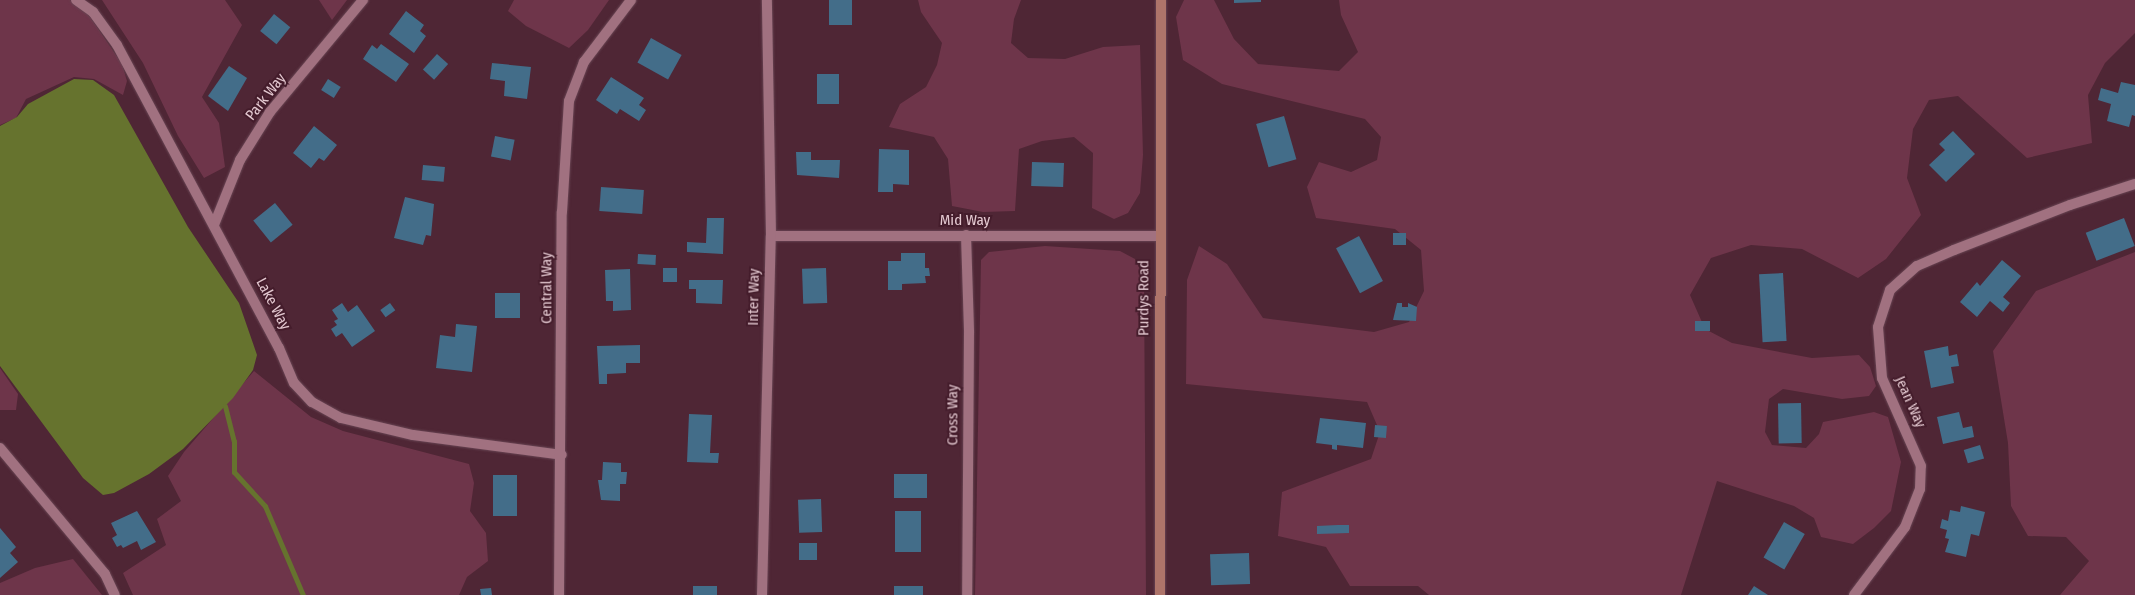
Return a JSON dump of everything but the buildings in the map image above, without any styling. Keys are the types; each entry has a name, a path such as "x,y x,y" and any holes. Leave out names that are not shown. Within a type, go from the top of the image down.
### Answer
{"main road":[{"name":"Purdys Road","path":"1160,595 1159,236 1161,0"}],"street":[{"name":"Lake Way","path":"76,0 93,12 117,44 214,225 294,383 312,402 341,418 413,435 562,455"},
{"name":"Park Way","path":"214,225 240,160 265,120 363,0"},
{"name":"Central Way","path":"559,595 562,455 562,212 570,100 584,62 631,0"},
{"name":"Inter Way","path":"762,595 771,236 767,0"},
{"name":"Jean Way","path":"1854,595 1905,527 1920,489 1919,459 1882,378 1878,328 1890,290 1917,266 2070,205 2135,184"},
{"name":"Mid Way","path":"771,236 1159,236"},
{"name":"Cross Way","path":"966,236 969,333 967,595"},
{"path":"0,448 105,574 115,595"}],"shaded area":[{"path":"0,0 70,0 88,14 122,64 127,81 123,95 94,79 74,77 26,99 16,118 0,125"},
{"path":"102,0 225,0 242,25 202,97 219,123 225,167 204,178 178,136 143,63"},
{"path":"319,0 347,0 332,20"},
{"path":"514,0 609,0 588,30 569,48 526,26 508,11"},
{"path":"918,0 1021,0 1014,19 1011,43 1028,58 1065,59 1103,47 1140,45 1143,155 1140,193 1128,213 1114,219 1092,208 1093,153 1074,137 1042,141 1019,149 1015,211 983,212 952,206 948,159 934,137 889,127 900,104 926,87 937,65 942,43 921,12"},
{"path":"1184,0 1214,0 1234,39 1258,64 1339,71 1358,52 1341,15 1339,0 2135,0 2135,33 2105,63 2088,95 2092,143 2027,158 1958,96 1929,100 1913,129 1907,178 1921,215 1886,259 1858,278 1802,249 1751,245 1711,258 1690,295 1705,329 1732,343 1812,358 1859,355 1870,367 1876,386 1869,396 1842,399 1783,389 1769,399 1765,432 1772,445 1806,448 1819,434 1823,422 1874,412 1888,417 1901,462 1891,511 1874,528 1853,544 1821,537 1814,518 1794,506 1717,481 1681,595 1429,595 1418,586 1350,586 1326,547 1278,536 1282,492 1371,459 1380,432 1367,402 1186,384 1187,280 1199,246 1227,264 1263,318 1374,332 1409,322 1424,291 1421,250 1395,229 1316,218 1307,187 1319,162 1351,172 1377,160 1381,137 1365,119 1222,84 1183,60 1176,17"},
{"path":"74,79 93,80 114,95 188,227 239,303 257,355 253,370 233,398 183,449 149,474 114,493 103,495 83,478 0,366 0,126 17,117 28,104"},
{"path":"1045,246 1120,251 1135,259 1144,278 1146,595 975,595 981,260 989,252"},
{"path":"2135,252 2135,595 2060,595 2089,561 2066,537 2028,536 2011,506 2008,443 1993,351 2036,291"},
{"path":"0,368 18,394 16,410 0,410"},
{"path":"254,371 311,417 343,431 469,464 474,483 470,511 486,533 488,561 467,577 459,595 133,595 123,573 166,545 157,519 181,501 168,476 184,452"},
{"path":"73,559 102,595 0,595 0,583 35,568"}],"waterway":[{"path":"225,406 234,441 234,472 265,506 303,595"}]}
